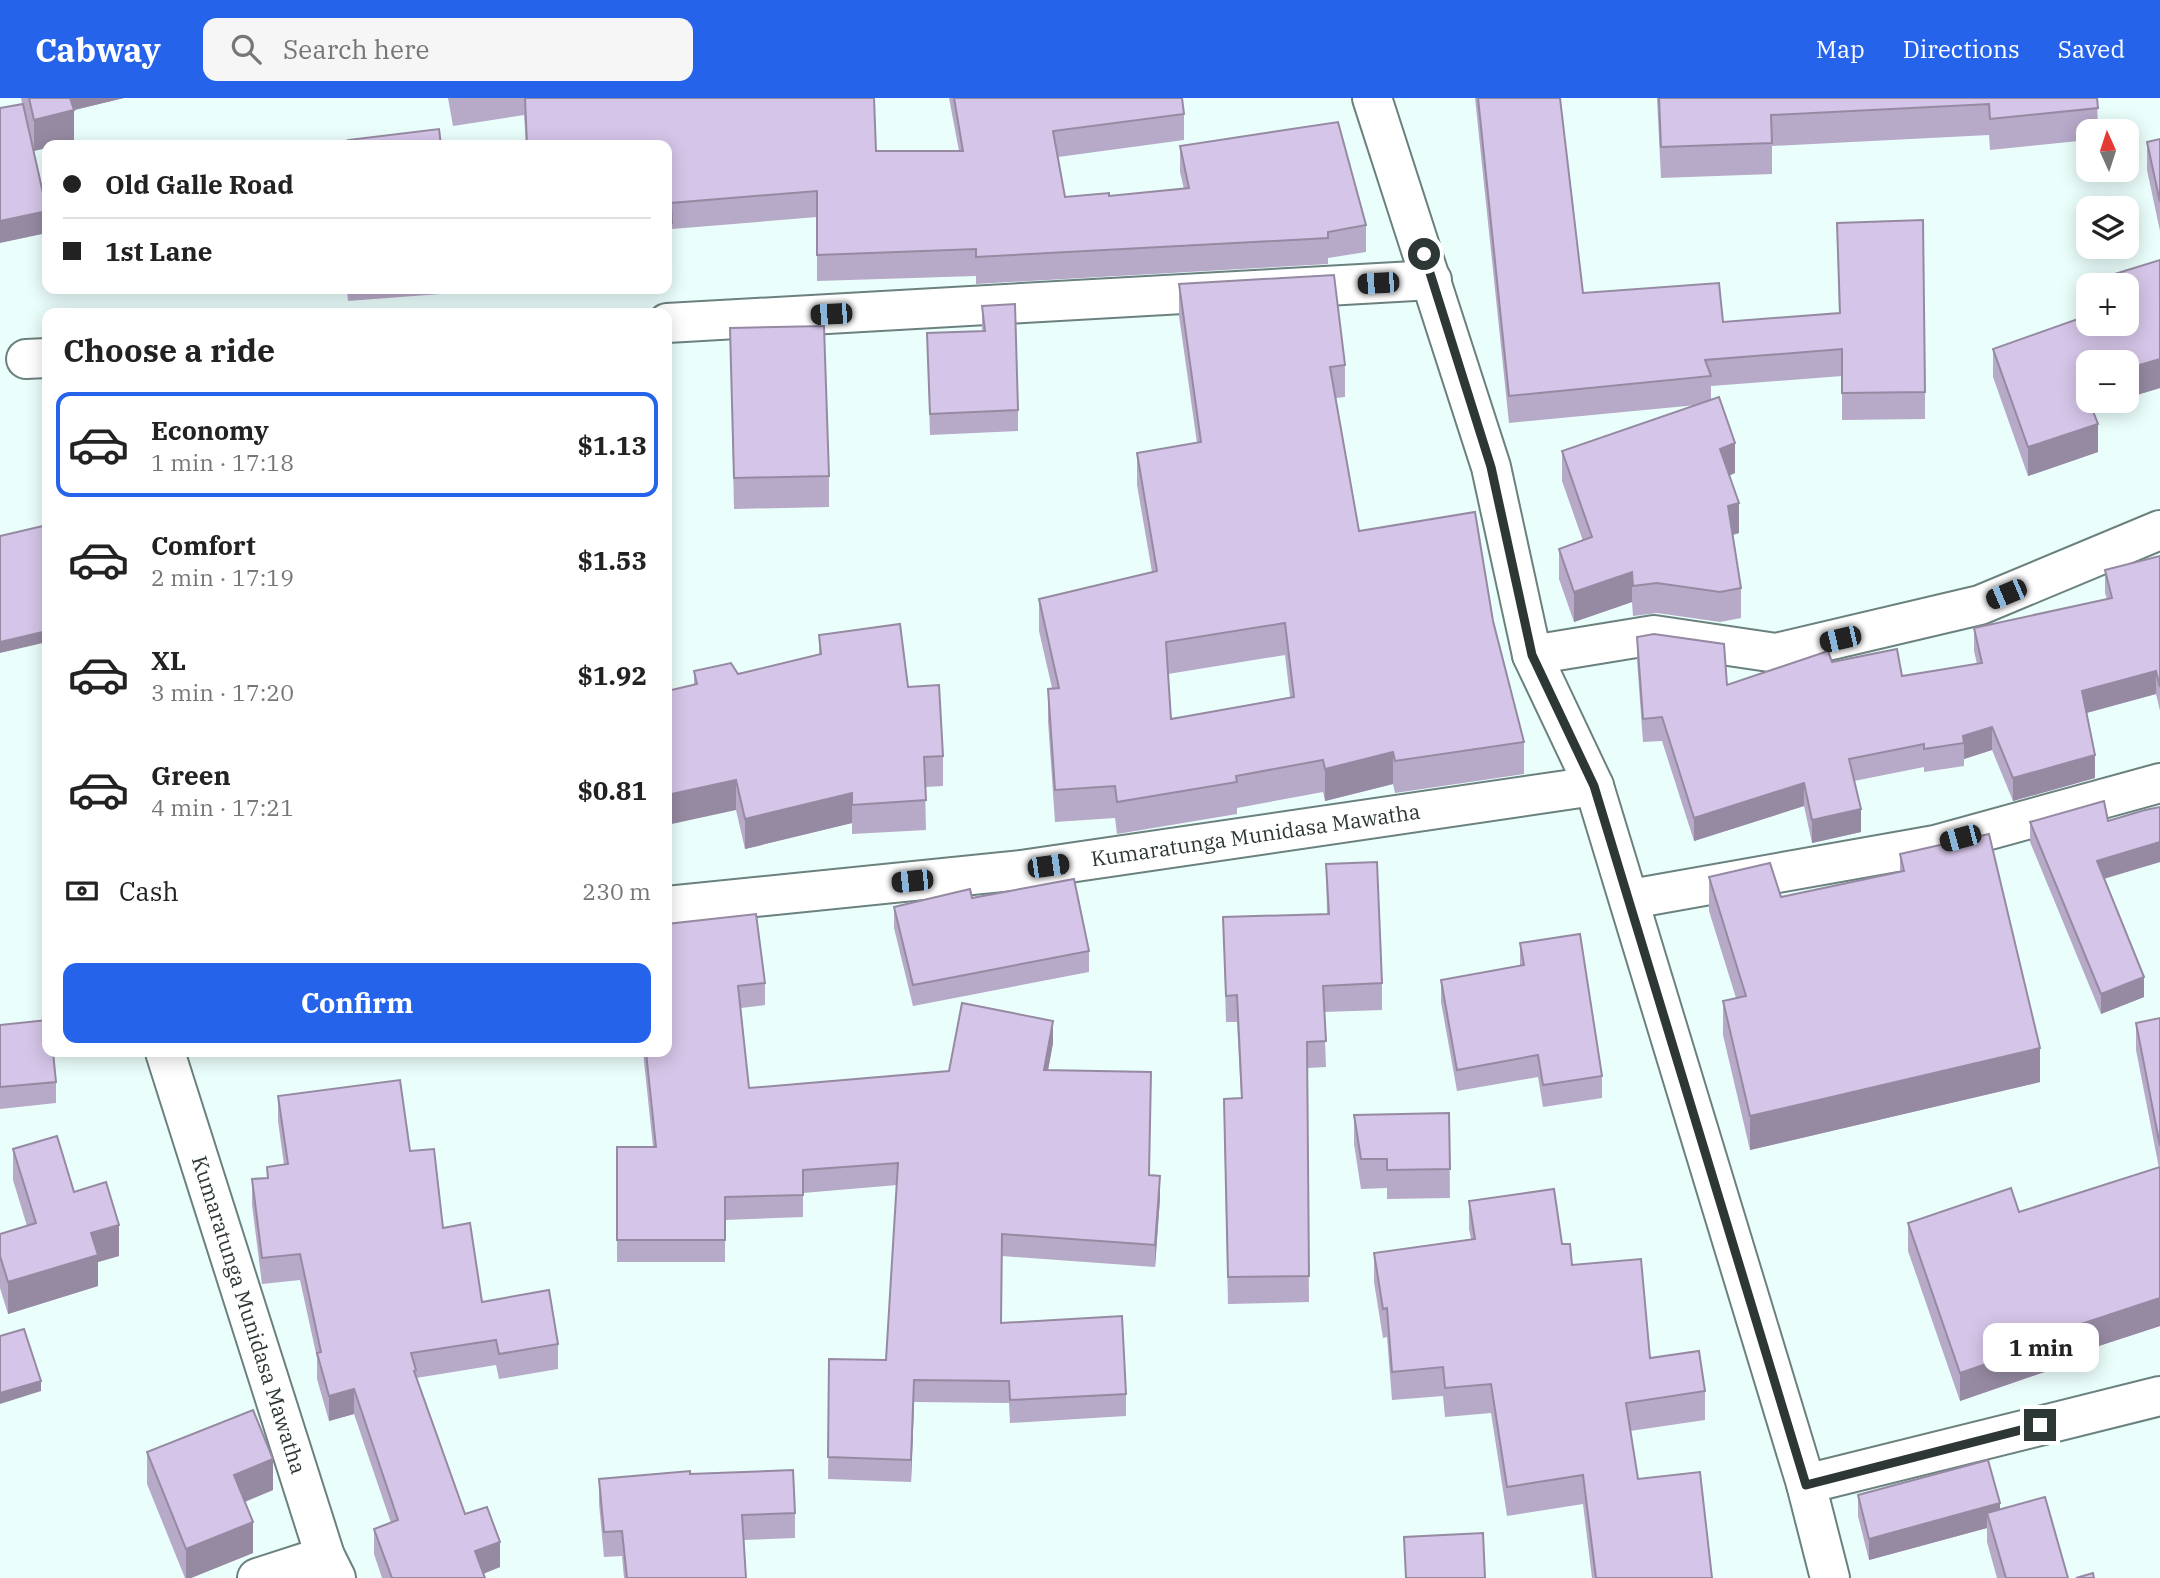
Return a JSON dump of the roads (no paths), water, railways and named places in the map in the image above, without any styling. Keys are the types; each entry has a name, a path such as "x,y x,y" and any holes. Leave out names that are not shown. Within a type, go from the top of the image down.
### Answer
{"main road":[{"path":"1372,98 1491,467 1532,655 1594,786 1631,899 1806,1485 1830,1578"},
{"path":"672,323 1432,280"},
{"path":"1532,655 1654,635 1776,653 1980,605 2160,530"},
{"path":"1631,899 1935,845 2160,782"},
{"name":"Kumaratunga Munidasa Mawatha","path":"672,905 1021,870 1594,786"},
{"name":"Kumaratunga Munidasa Mawatha","path":"167,1057 330,1567"},
{"path":"1806,1485 2160,1396"},
{"path":"257,1578 330,1567"}]}
